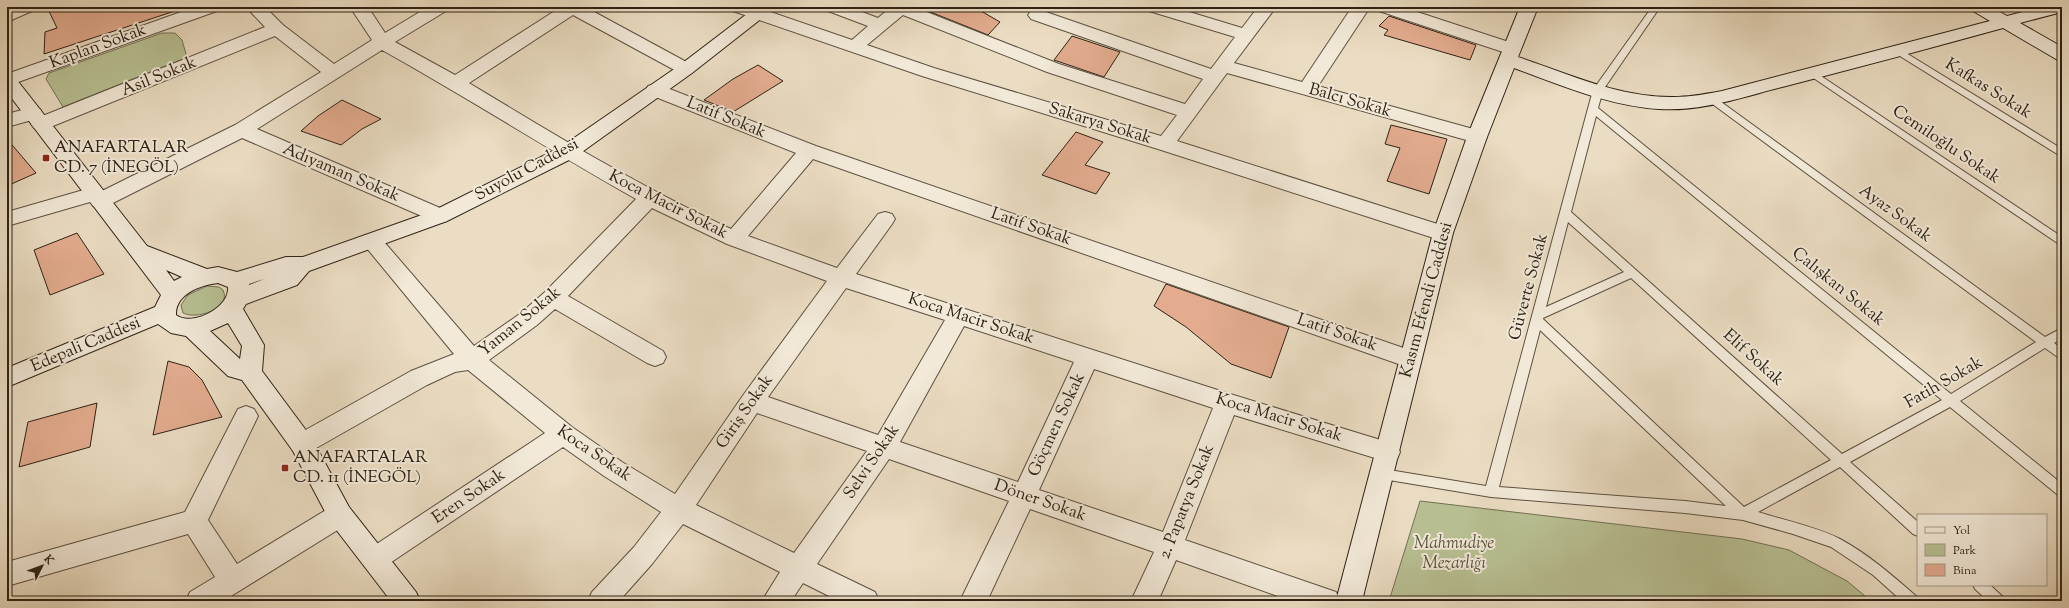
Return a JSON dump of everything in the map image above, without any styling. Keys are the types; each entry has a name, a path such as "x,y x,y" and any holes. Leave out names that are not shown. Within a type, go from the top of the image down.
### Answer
{"street":[{"path":"7,17 26,7"},
{"name":"Kaplan Sokak","path":"9,83 211,7"},
{"path":"255,7 277,29 333,72"},
{"path":"359,7 382,42"},
{"path":"7,219 97,197 242,130 333,72 440,7"},
{"path":"456,83 573,7 686,69"},
{"name":"Sakarya Sokak","path":"738,7 762,11 854,47 928,72 1166,144 1443,232"},
{"path":"834,7 880,25"},
{"path":"854,47 901,7 1053,68 1189,112"},
{"path":"1154,7 1246,35"},
{"path":"1166,144 1267,7"},
{"path":"1307,89 1361,7"},
{"path":"1385,7 1510,54 1598,90 1658,103 1694,102 1812,74 2062,7"},
{"name":"Kasım Efendi Caddesi","path":"1349,601 1383,474 1410,359 1443,232 1477,137 1529,7"},
{"path":"1979,7 2062,55"},
{"name":"Suyolu Caddesi","path":"235,295 289,279 304,265 440,216 568,152 686,69 762,11"},
{"name":"Balcı Sokak","path":"1037,15 1219,72 1307,89 1477,137"},
{"name":"Asil Sokak","path":"7,121 37,118 277,29"},
{"name":"Koca Macir Sokak","path":"382,42 456,83 568,152 672,210 734,239 842,278 1227,403 1388,452"},
{"path":"9,83 139,251 169,304 166,319 172,324 191,327 212,321 235,295"},
{"name":"Latif Sokak","path":"655,90 809,151 1410,359"},
{"name":"Adıyaman Sokak","path":"242,130 440,216"},
{"path":"734,239 809,151"},
{"name":"Yaman Sokak","path":"302,444 419,378 451,364 472,360 529,319 553,298 650,197"},
{"name":"Giriş Sokak","path":"601,601 630,571 678,509 752,401 885,219"},
{"name":"Koca Sokak","path":"372,241 472,360 562,434 613,469 678,509 866,601"},
{"path":"139,251 205,276 228,276 253,345 250,373"},
{"name":"Edepali Caddesi","path":"7,378 169,304 182,287 205,276"},
{"path":"553,298 655,357"},
{"name":"Selvi Sokak","path":"775,601 884,447 959,316"},
{"path":"191,327 236,369 250,373 269,397 302,444 340,515 407,601"},
{"name":"Göçmen Sokak","path":"973,601 1024,496 1088,357"},
{"name":"Döner Sokak","path":"752,401 1327,601"},
{"name":"2. Papatya Sokak","path":"1144,601 1170,546 1227,403"},
{"path":"7,574 194,521 246,416"},
{"name":"Eren Sokak","path":"375,559 562,434"},
{"path":"200,601 340,515"},
{"path":"194,521 233,580"}],"lane":[{"name":"Güverte Sokak","path":"1491,492 1598,90 1656,7"},
{"name":"Kafkas Sokak","path":"1898,51 2062,154"},
{"name":"Cemiloğlu Sokak","path":"1812,74 2062,242"},
{"name":"Ayaz Sokak","path":"1710,98 2062,355"},
{"name":"Çalışkan Sokak","path":"1593,108 2062,491"},
{"name":"Elif Sokak","path":"1565,213 1917,529"},
{"path":"1632,273 1537,318 1743,514"},
{"name":"Fatih Sokak","path":"1743,514 1950,401 2062,332"},
{"path":"1383,474 1491,492 1685,507 1743,514 1793,528 1835,543 1878,571 1912,601"},
{"path":"1981,586 1998,601"}],"green space":[{"path":"162,33 175,33 182,40 186,54 183,59 63,107 46,79 49,73"},
{"path":"207,286 219,287 223,290 224,297 222,303 218,307 204,314 189,315 183,313 181,305 188,295"},
{"name":"Mahmudiye Mezarlığı","path":"1420,501 1742,539 1789,550 1847,581 1871,601 1389,601"}],"building":[{"path":"47,7 178,7 178,10 44,54 45,32 57,28"},
{"path":"918,7 974,7 1000,22 988,35"},
{"path":"1389,16 1476,45 1470,60 1384,35 1388,30 1379,26"},
{"path":"1072,36 1120,52 1104,77 1054,60"},
{"path":"758,65 783,81 733,112 704,100 733,79"},
{"path":"342,100 381,119 362,129 341,145 301,131 318,116"},
{"path":"1391,125 1447,139 1429,194 1387,181 1400,148 1385,144"},
{"path":"1076,132 1103,142 1085,165 1110,173 1096,194 1042,175"},
{"path":"7,139 36,173 7,186"},
{"path":"77,233 104,274 50,295 34,250"},
{"path":"1166,284 1289,327 1271,378 1231,364 1186,327 1154,306"},
{"path":"168,361 189,367 202,380 222,417 153,435"},
{"path":"97,403 90,447 19,467 28,422"}],"place":[{"name":"ANAFARTALAR CD. 7 (İNEGÖL)","path":"46,158"},
{"name":"ANAFARTALAR CD. 11 (İNEGÖL)","path":"285,468"}]}
